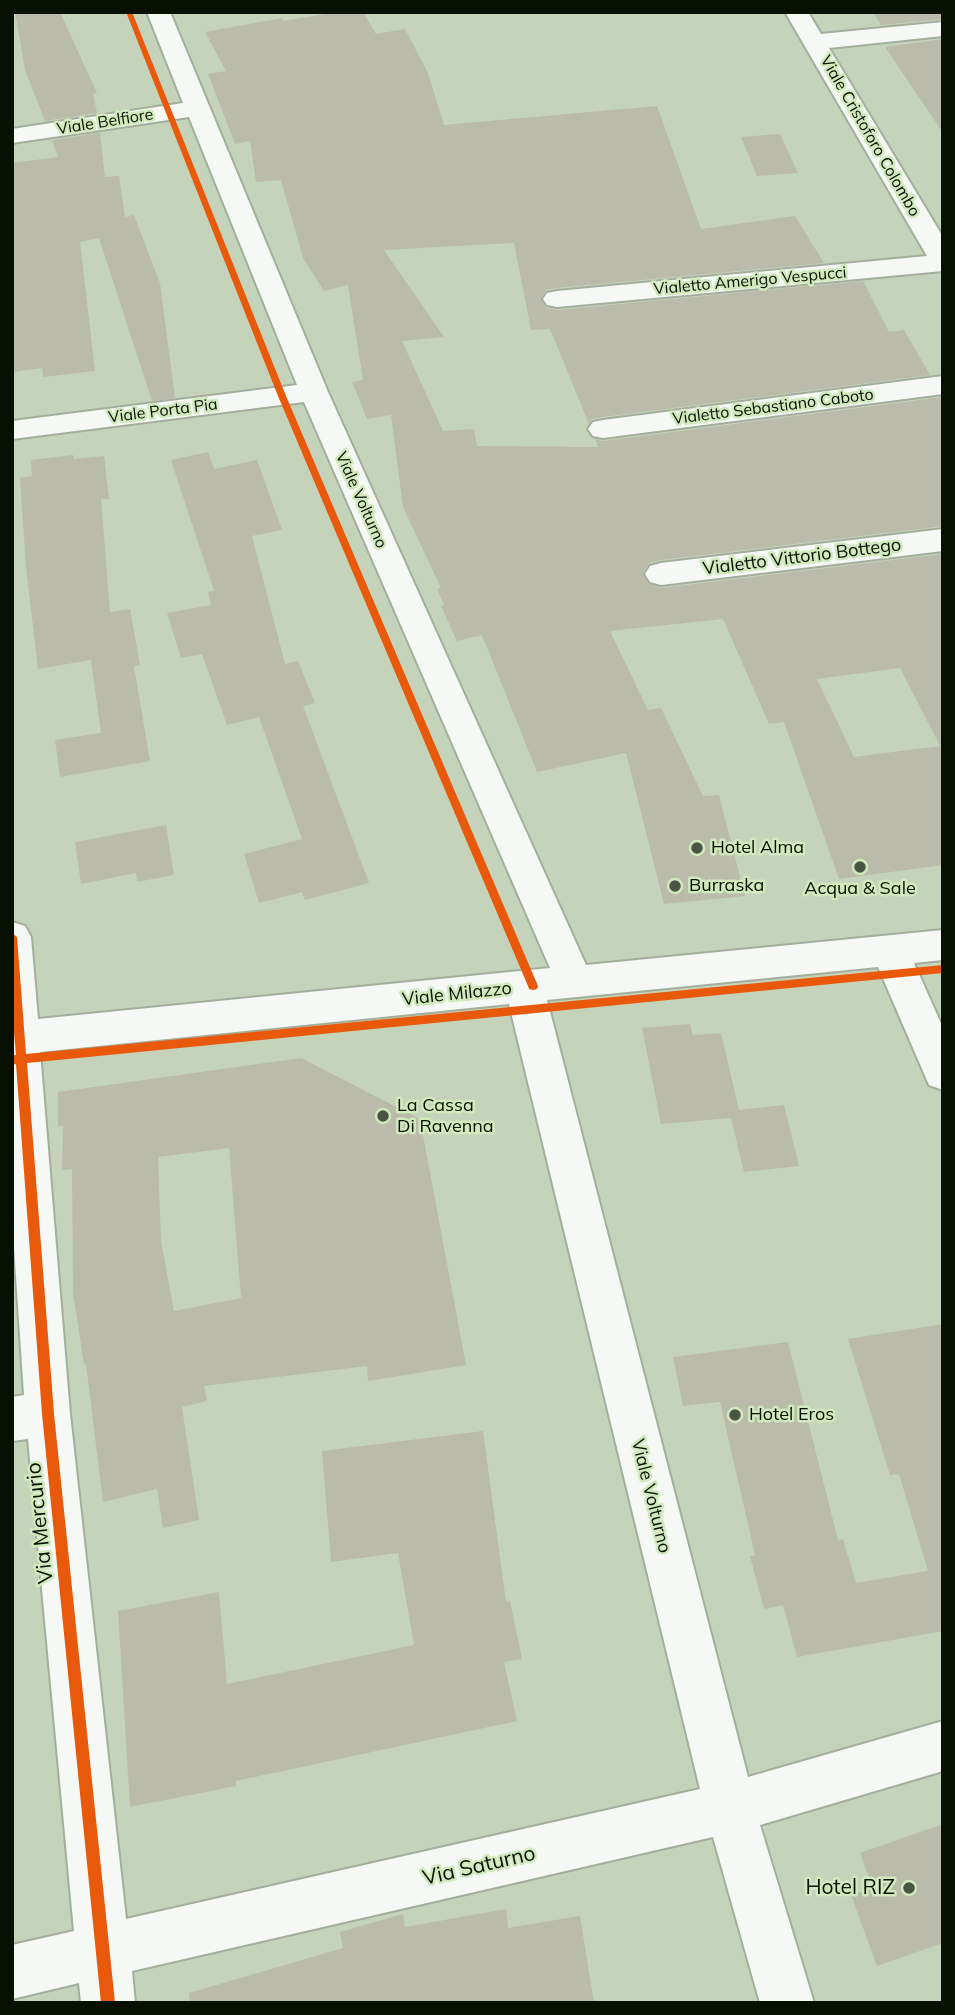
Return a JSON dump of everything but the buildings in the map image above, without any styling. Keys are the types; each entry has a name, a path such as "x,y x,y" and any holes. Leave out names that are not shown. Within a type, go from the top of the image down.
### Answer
{"street":[{"name":"Viale Volturno","path":"158,12 314,392 575,982"},
{"name":"Viale Cristoforo Colombo","path":"796,12 931,220 943,262"},
{"path":"815,42 943,29"},
{"name":"Viale Belfiore","path":"12,136 198,108"},
{"name":"Vialetto Amerigo Vespucci","path":"557,299 943,262"},
{"name":"Vialetto Sebastiano Caboto","path":"603,429 943,385"},
{"name":"Viale Porta Pia","path":"12,430 314,392"},
{"name":"Vialetto Vittorio Bottego","path":"660,574 943,540"},
{"name":"Via Mercurio","path":"12,937 30,1417 108,2003"},
{"name":"Viale Milazzo","path":"16,1038 943,946"},
{"path":"890,951 943,1073"},
{"name":"Viale Volturno","path":"524,988 730,1808 788,2003"},
{"name":"Via Saturno","path":"12,1972 103,1954 730,1808 943,1746"}],"cycle path":[{"path":"129,12 282,396 533,986"},
{"path":"12,937 48,1414 108,2003"},
{"path":"12,1060 943,969"}],"place":[{"name":"Hotel Alma","path":"697,848"},
{"name":"Acqua & Sale","path":"860,867"},
{"name":"Burraska","path":"675,886"},
{"name":"La Cassa Di Ravenna","path":"383,1116"},
{"name":"Hotel Eros","path":"735,1415"},
{"name":"Hotel RIZ","path":"909,1888"}]}
